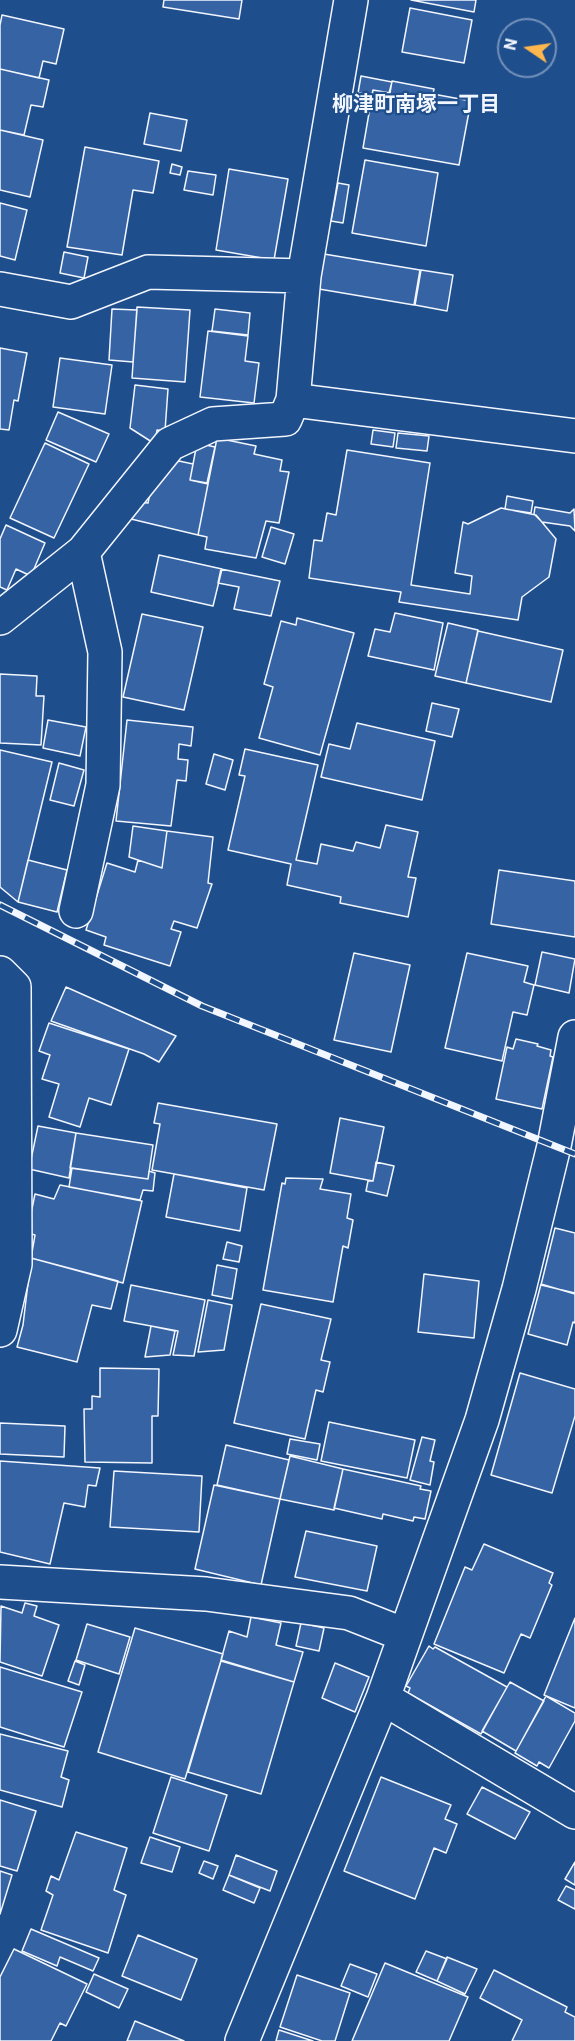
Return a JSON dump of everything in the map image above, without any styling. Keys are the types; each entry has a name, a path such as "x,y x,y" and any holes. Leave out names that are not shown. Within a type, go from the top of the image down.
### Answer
{"street":[{"path":"0,618 83,552 170,444 213,424 285,419 293,400 304,276 351,0"},
{"path":"0,289 70,302 148,272 304,276"},
{"path":"293,400 575,436"},
{"path":"76,911 103,785 105,652 83,552"},
{"path":"0,972 14,987 15,1264 0,1330"},
{"path":"242,2041 383,1698 482,1420 519,1290 554,1146 575,1037"},
{"path":"0,1582 206,1594 349,1613 405,1635"},
{"path":"383,1698 575,1812"}],"building":[{"path":"164,0 242,0 239,19 163,7"},
{"path":"411,0 476,0 474,12"},
{"path":"410,8 472,20 464,63 402,52"},
{"path":"2,15 64,29 56,64 43,61 39,78 0,69"},
{"path":"0,69 49,80 43,107 31,105 24,135 0,130"},
{"path":"361,76 392,82 389,93 373,90 372,95 358,93"},
{"path":"392,81 434,89 433,94 471,101 459,165 363,148 373,90 390,93"},
{"path":"150,113 187,120 181,151 144,144"},
{"path":"0,130 43,140 30,197 0,190"},
{"path":"85,147 159,161 153,193 133,190 122,255 67,247"},
{"path":"365,160 438,173 426,246 352,233"},
{"path":"172,164 182,167 180,175 170,173"},
{"path":"229,169 288,179 274,260 216,250"},
{"path":"188,171 216,175 213,195 184,190"},
{"path":"338,183 349,185 343,223 331,221"},
{"path":"0,203 27,210 15,260 0,256"},
{"path":"64,252 88,257 84,278 60,273"},
{"path":"324,254 420,270 414,305 319,289"},
{"path":"421,270 453,275 447,311 415,305"},
{"path":"137,307 190,310 185,382 132,378"},
{"path":"112,309 137,310 133,362 109,360"},
{"path":"215,309 250,313 248,335 212,331"},
{"path":"208,331 248,336 245,361 259,363 254,403 200,397"},
{"path":"0,348 27,353 18,401 14,400 9,430 0,429"},
{"path":"60,358 112,365 105,414 53,407"},
{"path":"135,385 168,389 165,431 157,430 155,444 130,428"},
{"path":"58,412 109,434 96,462 46,440"},
{"path":"373,430 395,433 393,447 371,444"},
{"path":"398,433 429,436 427,451 396,448"},
{"path":"217,438 256,446 254,454 282,460 280,471 289,472 279,523 266,521 256,558 205,549 207,537 198,535"},
{"path":"45,443 89,464 54,538 10,518"},
{"path":"197,443 215,447 207,483 190,480"},
{"path":"347,450 430,463 411,585 470,594 472,576 455,573 463,522 468,524 501,508 536,515 556,539 549,577 522,597 518,620 399,602 401,592 309,578 314,540 322,541 327,513 336,515"},
{"path":"179,461 193,464 190,480 208,484 198,535 131,519 135,502 148,503 152,482"},
{"path":"507,496 533,501 531,513 505,509"},
{"path":"535,507 570,513 574,509 575,531 570,526 542,522 534,514"},
{"path":"6,525 45,543 31,576 16,569 7,590 0,587 0,539"},
{"path":"271,527 294,534 285,564 262,557"},
{"path":"159,555 222,569 213,606 151,592"},
{"path":"221,569 280,581 271,616 234,609 239,587 218,583"},
{"path":"395,613 443,623 434,670 368,656 375,629 390,632"},
{"path":"142,614 203,627 184,710 123,697"},
{"path":"297,618 354,633 320,755 259,738 273,687 264,684 281,621 296,625"},
{"path":"448,623 478,630 466,683 435,676"},
{"path":"478,631 563,650 551,702 466,683"},
{"path":"0,674 37,676 36,696 44,696 41,745 0,743"},
{"path":"432,703 459,709 452,737 426,731"},
{"path":"48,720 86,727 80,756 43,748"},
{"path":"127,720 193,727 191,746 179,744 178,759 188,760 186,781 177,780 171,826 116,821"},
{"path":"357,723 435,741 422,800 321,777 329,744 350,749"},
{"path":"245,749 318,765 296,860 317,864 321,844 353,851 356,842 380,848 386,825 418,832 408,877 416,878 408,917 340,903 341,897 287,885 291,864 228,850 245,776 239,775"},
{"path":"0,750 52,762 18,902 0,887"},
{"path":"214,754 233,760 225,790 206,784"},
{"path":"59,763 84,770 74,806 50,800"},
{"path":"133,826 167,831 162,868 129,857"},
{"path":"167,831 213,837 208,883 212,884 197,928 174,921 171,929 181,932 170,966 104,945 106,937 86,930 107,863 135,872 138,860 162,868"},
{"path":"28,860 67,870 57,912 18,902"},
{"path":"499,870 575,881 575,937 491,924"},
{"path":"542,952 575,959 569,993 535,985"},
{"path":"354,953 410,965 391,1052 334,1040"},
{"path":"467,953 528,966 524,982 534,985 527,1015 513,1012 502,1061 445,1048"},
{"path":"66,987 176,1036 159,1062 144,1054 51,1021"},
{"path":"49,1023 129,1049 111,1105 89,1098 80,1127 49,1117 59,1084 42,1079 50,1055 39,1051"},
{"path":"516,1039 538,1044 537,1046 551,1050 550,1056 553,1057 542,1109 496,1099 507,1047 513,1049"},
{"path":"158,1103 277,1124 264,1190 152,1170 160,1124 154,1123"},
{"path":"340,1118 384,1127 373,1181 330,1173"},
{"path":"38,1126 76,1133 69,1178 29,1169"},
{"path":"76,1133 153,1145 148,1179 70,1168"},
{"path":"376,1162 394,1166 387,1196 366,1191 368,1181 373,1181"},
{"path":"72,1168 148,1179 149,1171 155,1173 153,1191 143,1190 140,1200 69,1187"},
{"path":"174,1174 247,1188 240,1231 166,1217"},
{"path":"286,1178 323,1179 320,1189 351,1194 347,1218 353,1220 348,1248 343,1246 333,1302 263,1290 282,1183 285,1184"},
{"path":"60,1185 142,1201 123,1283 31,1258 35,1235 27,1233 35,1194 54,1199"},
{"path":"555,1228 575,1233 575,1293 541,1285"},
{"path":"227,1242 242,1246 239,1262 223,1259"},
{"path":"31,1258 118,1281 111,1309 92,1305 77,1362 17,1347 23,1325"},
{"path":"217,1265 237,1269 232,1299 212,1295"},
{"path":"424,1274 479,1281 474,1338 418,1332"},
{"path":"541,1284 575,1294 575,1323 573,1322 567,1345 528,1334"},
{"path":"131,1285 205,1300 194,1356 173,1355 178,1331 124,1321"},
{"path":"208,1300 232,1305 224,1350 198,1352"},
{"path":"261,1304 331,1319 321,1360 330,1362 323,1392 316,1390 305,1439 234,1423"},
{"path":"151,1326 175,1331 170,1355 145,1357"},
{"path":"100,1368 159,1369 158,1416 152,1416 152,1463 85,1462 84,1409 92,1409 92,1396 100,1397"},
{"path":"520,1373 575,1389 575,1416 552,1493 491,1475"},
{"path":"329,1422 415,1440 407,1478 321,1461"},
{"path":"0,1423 65,1426 64,1457 0,1454"},
{"path":"422,1437 435,1440 430,1461 434,1462 430,1485 410,1480"},
{"path":"290,1439 320,1444 317,1460 287,1454"},
{"path":"226,1445 289,1460 280,1499 217,1485"},
{"path":"290,1456 343,1469 334,1510 280,1499"},
{"path":"0,1461 100,1468 96,1486 88,1485 85,1507 64,1503 50,1564 0,1552"},
{"path":"343,1469 421,1486 420,1489 431,1491 425,1519 414,1517 413,1521 383,1514 382,1519 334,1508"},
{"path":"114,1471 202,1476 199,1532 110,1527"},
{"path":"214,1485 280,1499 261,1585 195,1569"},
{"path":"306,1531 377,1546 367,1591 295,1577"},
{"path":"484,1544 553,1573 549,1583 552,1585 530,1638 521,1634 504,1673 434,1644 465,1567 472,1570"},
{"path":"25,1603 37,1606 34,1616 59,1625 42,1676 0,1662 1,1606 22,1613"},
{"path":"251,1617 281,1623 276,1645 303,1652 294,1682 221,1660 229,1631 247,1637"},
{"path":"575,1618 575,1708 544,1695"},
{"path":"301,1623 324,1628 319,1651 296,1646"},
{"path":"87,1624 130,1637 119,1674 76,1660"},
{"path":"135,1628 223,1654 185,1779 98,1752"},
{"path":"429,1646 433,1649 435,1647 507,1687 481,1734 408,1693 410,1688 406,1686"},
{"path":"75,1661 85,1665 79,1685 68,1681"},
{"path":"221,1661 294,1682 261,1794 188,1772"},
{"path":"335,1663 369,1677 355,1712 322,1698"},
{"path":"0,1667 82,1692 64,1747 0,1727"},
{"path":"510,1682 544,1701 516,1751 482,1731"},
{"path":"546,1696 575,1713 575,1721 549,1768 539,1762 537,1766 515,1753"},
{"path":"0,1734 68,1751 61,1777 69,1780 62,1807 0,1790"},
{"path":"171,1777 227,1795 209,1851 153,1833"},
{"path":"381,1777 451,1805 445,1819 457,1824 446,1853 434,1848 415,1899 344,1871"},
{"path":"482,1787 530,1812 515,1839 467,1814"},
{"path":"0,1800 36,1811 17,1871 0,1866"},
{"path":"76,1832 127,1848 114,1890 126,1895 108,1953 41,1930 53,1895 46,1891 51,1876 59,1880"},
{"path":"150,1837 180,1847 172,1872 141,1863"},
{"path":"236,1855 277,1871 270,1891 229,1875"},
{"path":"204,1861 218,1866 213,1879 199,1873"},
{"path":"575,1862 575,1885 565,1879"},
{"path":"0,1871 12,1875 0,1914"},
{"path":"229,1875 260,1888 254,1903 223,1890"},
{"path":"566,1886 575,1890 575,1909 558,1900"},
{"path":"31,1929 99,1958 93,1971 60,1957 57,1966 22,1951"},
{"path":"138,1935 197,1959 181,2000 122,1976"},
{"path":"14,1949 87,1984 66,2026 60,2023 51,2041 0,2041 0,1977"},
{"path":"426,1951 447,1959 437,1981 416,1972"},
{"path":"447,1957 477,1969 465,1994 437,1981"},
{"path":"385,1963 468,1997 449,2041 352,2041"},
{"path":"350,1964 377,1974 368,1997 341,1986"},
{"path":"494,1970 567,2007 565,2012 575,2017 575,2041 512,2041 522,2020 480,1998"},
{"path":"94,1974 128,1989 119,2008 86,1992"},
{"path":"297,1975 350,1993 335,2041 322,2041 280,2027"},
{"path":"135,2021 184,2041 127,2041"},
{"path":"279,2030 313,2041 276,2041"}],"railway":[{"path":"0,905 202,1006 575,1154"}],"district":[{"name":"柳津町南塚一丁目","path":"416,106"}]}
